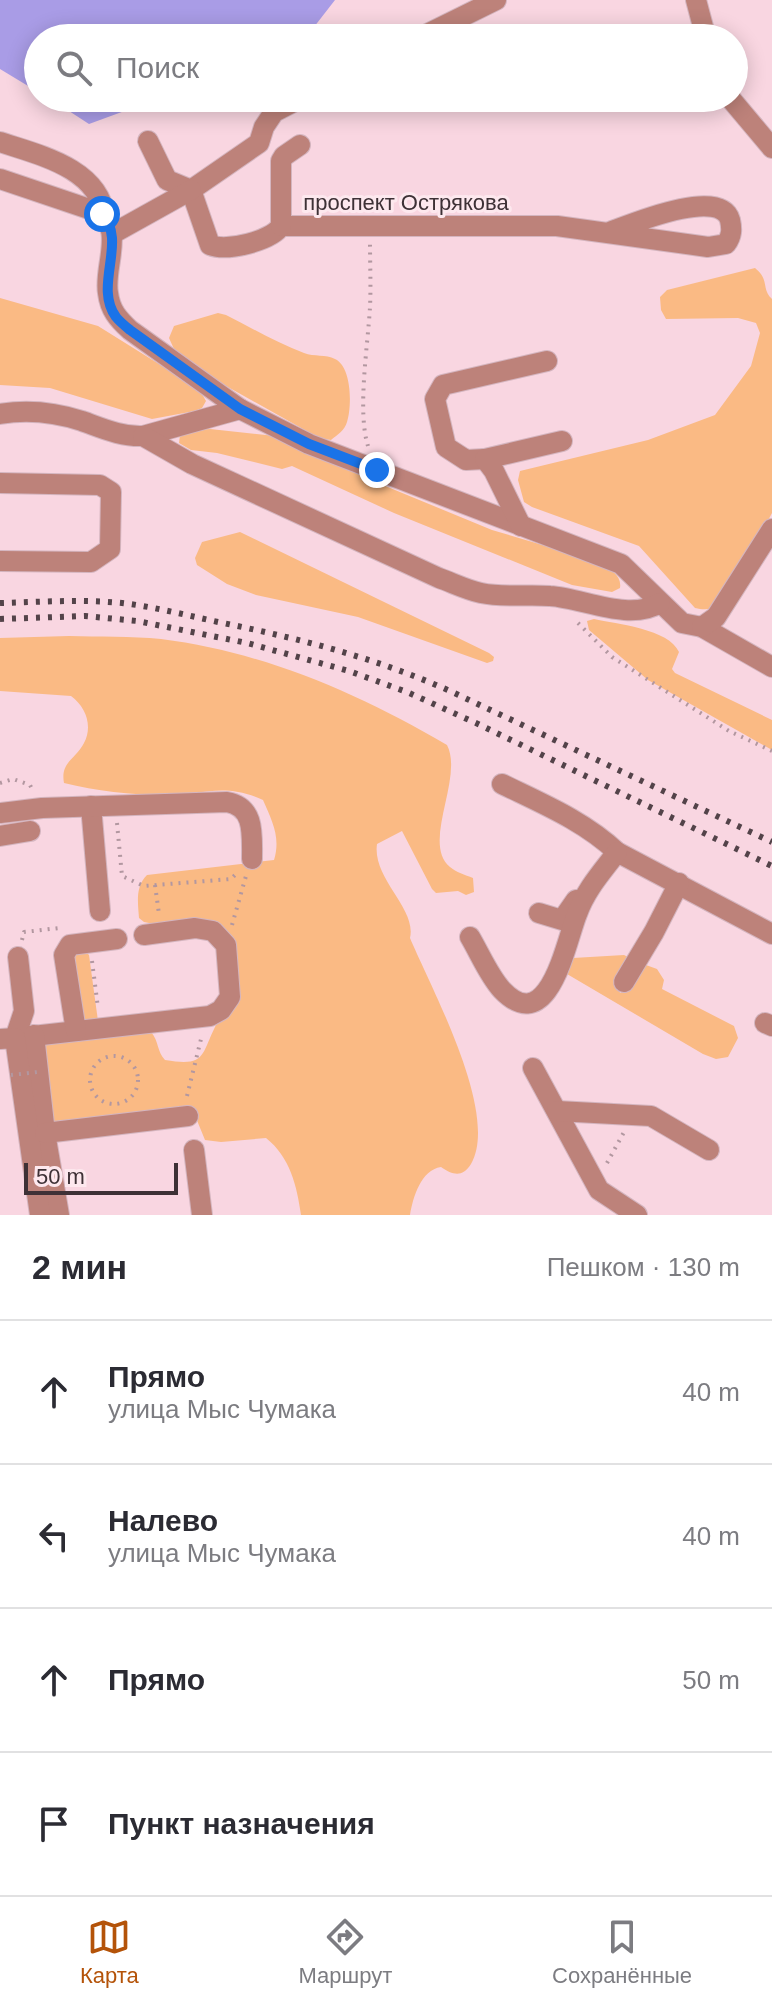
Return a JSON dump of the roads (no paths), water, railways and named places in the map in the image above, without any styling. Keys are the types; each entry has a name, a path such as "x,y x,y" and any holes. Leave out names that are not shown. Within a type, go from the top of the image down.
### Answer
{"street":[{"path":"447,24 496,0"},
{"path":"696,0 702,24"},
{"path":"109,225 191,190 259,143 264,127 274,112"},
{"path":"742,112 772,148"},
{"path":"148,141 167,180 191,190"},
{"path":"0,142 58,161 90,183 99,196 109,225 107,290 115,316 240,409 309,444 621,564 682,623 702,627 772,667"},
{"path":"281,226 281,161 300,145"},
{"path":"0,179 95,211 109,225"},
{"name":"проспект Острякова","path":"191,190 210,245 225,249 277,232 281,226 370,225 557,226 607,233 708,247 726,244 731,236 731,225 728,214 720,207 704,206 650,217 607,233"},
{"path":"547,361 443,385 435,399 446,447 466,460 485,459 562,441"},
{"path":"0,414 35,410 79,420 128,437 143,436 240,409"},
{"path":"143,436 192,464 439,578 480,593 551,596 633,610 660,603"},
{"path":"485,459 521,526"},
{"path":"0,483 100,485 111,492 110,549 91,562 0,561"},
{"path":"702,627 716,617 772,529"},
{"path":"502,784 582,823 617,852 772,934"},
{"path":"0,813 91,806 240,804 249,820 252,859"},
{"path":"91,806 100,911"},
{"path":"0,836 30,831"},
{"path":"470,937 501,988 515,1001 535,1002 545,995 558,973 576,914 588,890 617,852"},
{"path":"624,982 679,883"},
{"path":"539,913 562,920 576,900 588,890"},
{"path":"16,1037 210,1016 221,1010 230,997 226,945 213,931 195,928 153,934"},
{"path":"76,1031 64,955 70,945 117,939"},
{"path":"18,957 24,1011 16,1037 40,1215"},
{"path":"16,1037 38,1072 59,1215"},
{"path":"533,1068 599,1190 637,1215"},
{"path":"557,1111 651,1116 709,1150"},
{"path":"45,1133 188,1116"},
{"path":"194,1150 202,1215"}],"railway":[{"path":"0,603 122,603 281,636 366,659 450,691 772,842"},
{"path":"0,619 85,616 137,621 247,643 349,671 407,692 478,724 772,866"}]}
